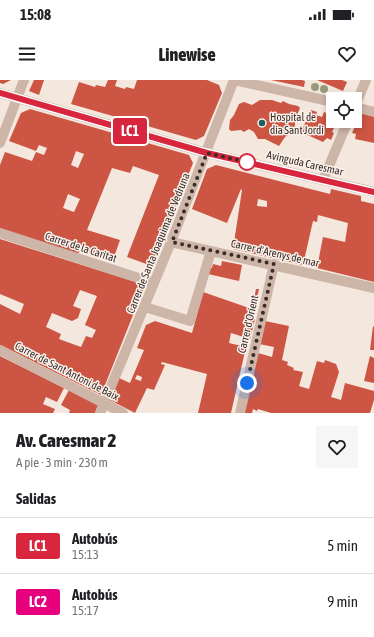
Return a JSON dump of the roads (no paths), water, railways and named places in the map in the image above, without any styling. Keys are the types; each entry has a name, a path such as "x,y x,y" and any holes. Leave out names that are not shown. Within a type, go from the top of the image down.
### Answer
{"street":[{"path":"0,143 24,80"},
{"path":"234,80 326,100"},
{"name":"Carrer de Santa Joaquima de Vedruna","path":"100,413 172,242 234,80"},
{"path":"361,92 366,80"},
{"name":"Avinguda Caresmar","path":"0,93 207,153 374,192"},
{"path":"362,108 374,112"},
{"path":"323,180 345,128"},
{"name":"Carrer de la Caritat","path":"0,233 154,283"},
{"name":"Carrer d'Arenys de mar","path":"172,242 374,288"},
{"path":"145,307 190,321 211,251"},
{"name":"Carrer d'Orient","path":"240,413 274,264"},
{"name":"Carrer de Sant Antoni de Baix","path":"0,350 124,413"}],"place":[{"name":"Hospital de dia Sant Jordi","path":"262,123"}]}
